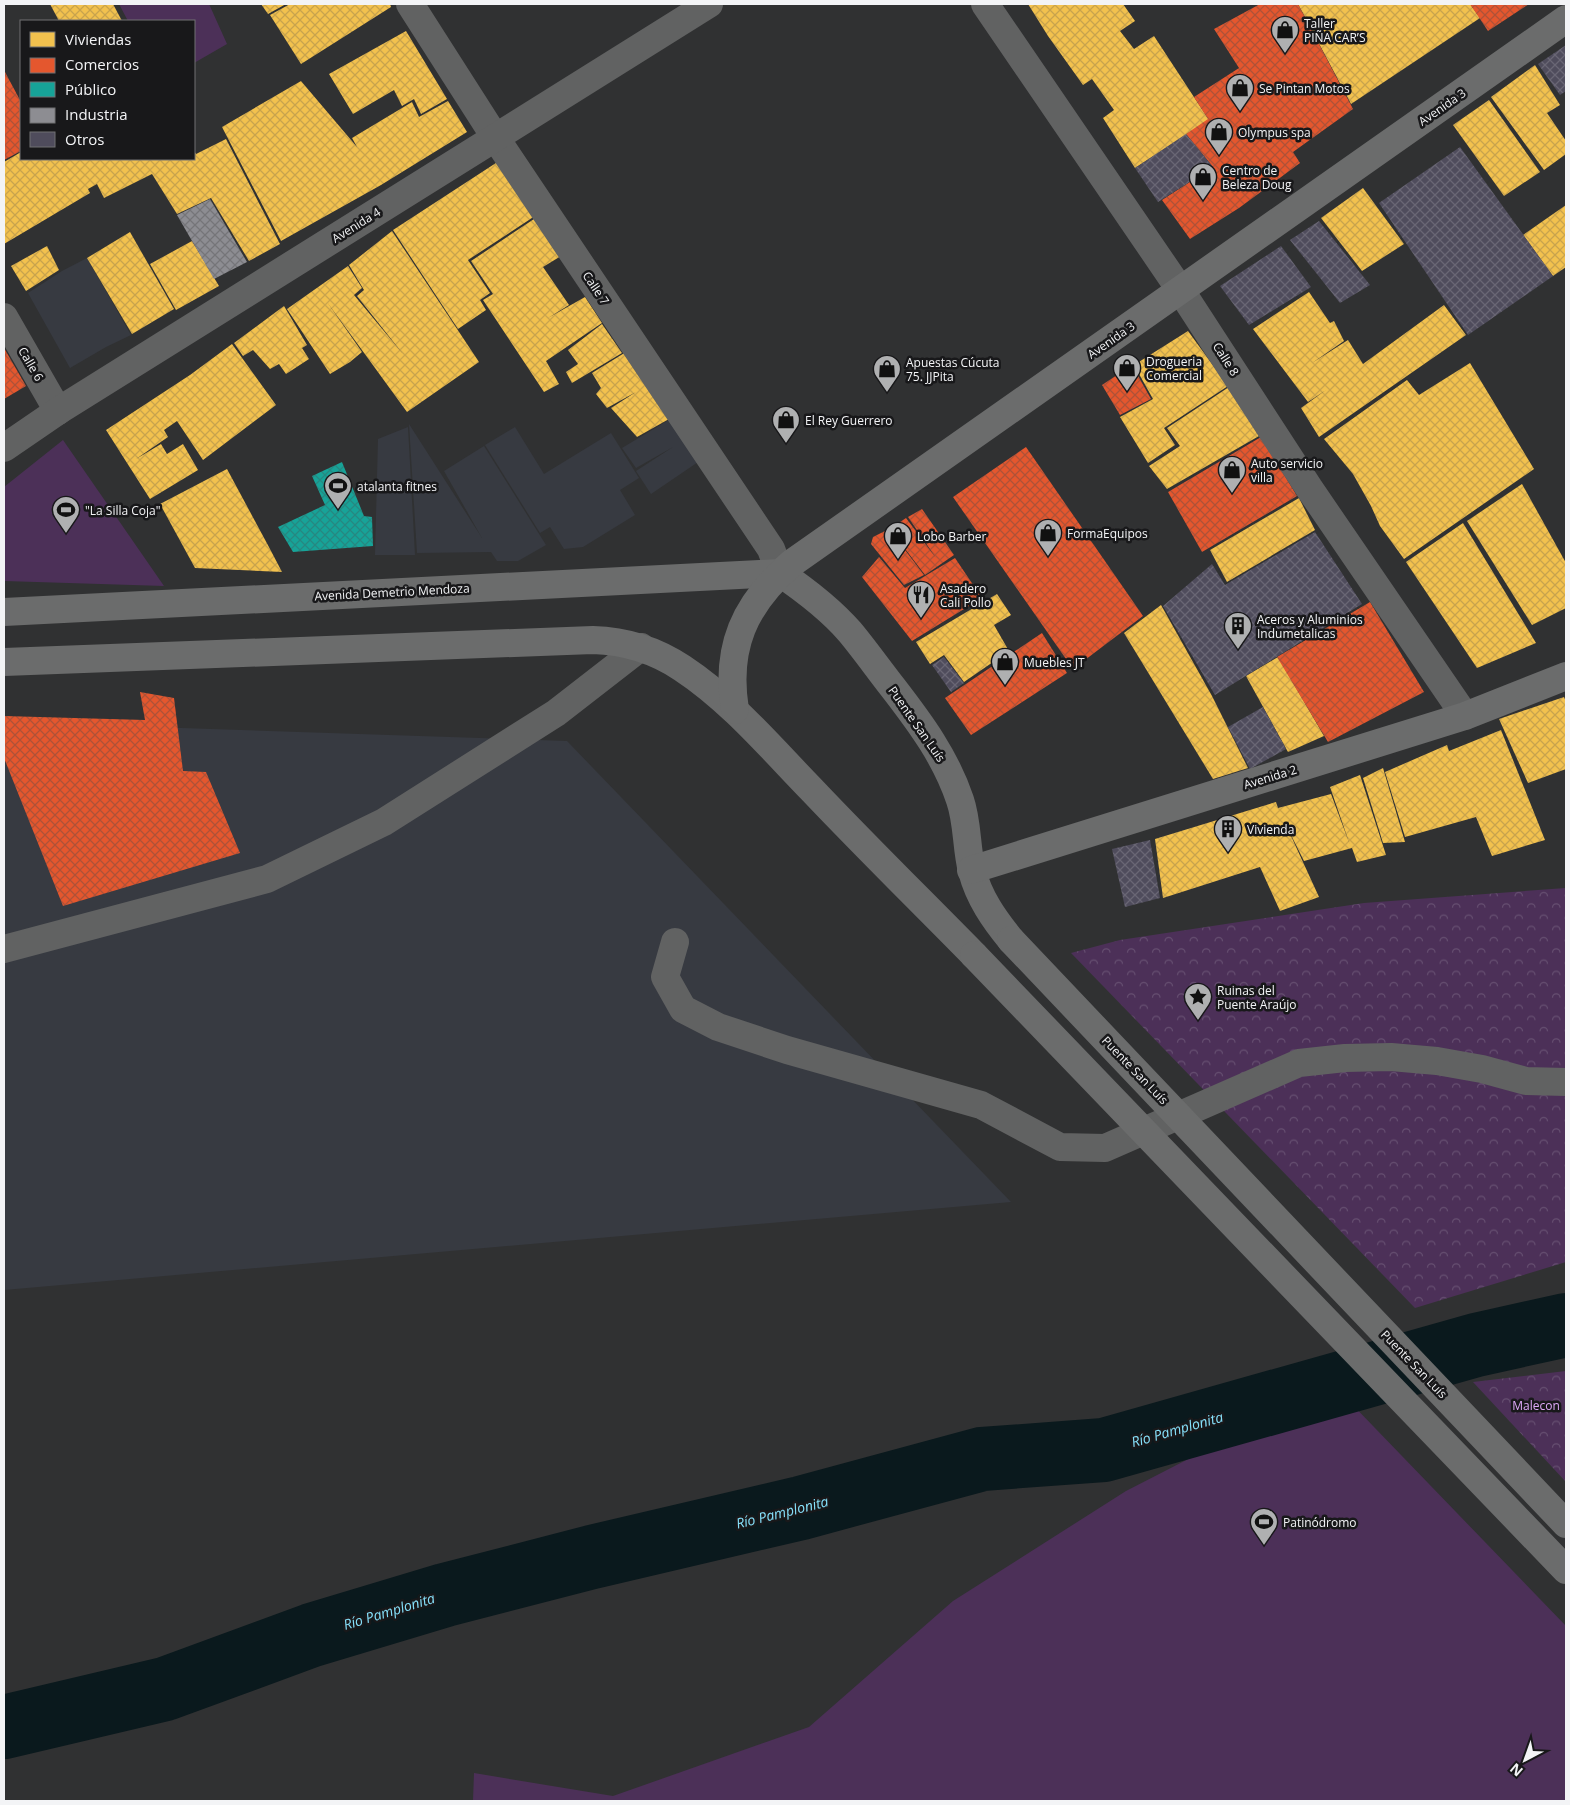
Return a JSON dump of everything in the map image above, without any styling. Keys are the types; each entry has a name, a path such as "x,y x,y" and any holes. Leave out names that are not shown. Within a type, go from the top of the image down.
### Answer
{"main road":[{"name":"Avenida 3","path":"735,710 731,672 739,635 746,617 756,602 780,573 792,563 1566,19"},
{"name":"Avenida Demetrio Mendoza","path":"4,612 780,573"},
{"name":"Puente San Luís","path":"780,573 812,597 851,633 937,748 953,779 961,802 967,827 971,870 980,895 992,917 1011,940 1566,1524"},
{"path":"4,662 593,640 623,642 641,647 683,668 735,710 974,955 1566,1570"},
{"name":"Avenida 2","path":"971,870 1465,716 1566,676"}],"street":[{"name":"Calle 7","path":"410,4 495,137 771,549 780,573"},
{"name":"Avenida 4","path":"4,448 58,411 709,4"},
{"name":"Calle 8","path":"985,4 1181,291 1309,488 1465,716"},
{"name":"Calle 6","path":"4,317 58,411"},
{"path":"4,949 267,878 384,822 556,713 641,647"},
{"path":"675,942 665,976 683,1010 718,1027 787,1050 981,1105 1060,1147 1105,1148 1299,1064 1345,1058 1400,1058 1437,1061 1473,1067 1526,1081 1566,1082"}],"shaded area":[{"path":"87,258 131,335 70,368 28,293 62,271"},
{"path":"672,418 701,460 651,494 636,471 673,447 636,468 622,448"},
{"path":"409,424 482,538 444,471 484,446 546,545 518,561 497,561 491,552 417,553"},
{"path":"408,427 415,555 375,555 378,439"},
{"path":"515,427 544,474 611,433 639,478 620,490 635,515 583,547 564,549 550,527 540,533 485,445"},
{"path":"4,722 567,741 1011,1202 4,1290"}],"green space":[{"path":"119,4 209,4 227,44 195,62 195,20 127,20"},
{"name":"\"La Silla Coja\"","path":"63,440 164,586 4,581 4,487"},
{"path":"1566,888 1566,1262 1415,1308 1071,953 1120,940 1364,903"},
{"name":"Malecon","path":"1566,1371 1566,1482 1473,1382"},
{"name":"Patinódromo","path":"1347,1399 1566,1626 1566,1801 473,1801 474,1773 613,1796 809,1727 953,1601 1126,1491 1237,1434"}],"building: Viviendas":[{"path":"50,4 113,4 121,20 58,20"},
{"path":"261,4 286,4 268,14"},
{"path":"290,4 390,4 391,7 301,64 270,15"},
{"path":"1028,4 1123,4 1135,21 1120,31 1134,49 1154,36 1209,120 1135,168 1103,118 1114,110 1092,79 1083,85"},
{"path":"1298,4 1470,4 1480,18 1351,104"},
{"path":"406,31 447,99 421,114 414,99 402,106 394,90 353,114 329,74"},
{"path":"1535,65 1560,105 1547,113 1566,141 1566,154 1544,170 1491,97"},
{"path":"301,81 357,147 352,138 412,102 419,117 448,101 467,132 381,185 281,241 222,127"},
{"path":"1489,100 1540,172 1504,196 1453,125"},
{"path":"226,139 280,244 249,261 211,198 177,214 152,174 104,198 97,184 88,189 90,193 4,244 4,162 20,153 20,160 195,160 195,152 196,154"},
{"path":"499,161 535,216 468,260 490,293 480,300 486,310 458,329 393,230"},
{"path":"1363,188 1404,244 1362,271 1321,218"},
{"path":"1566,205 1566,267 1553,276 1523,235"},
{"path":"537,217 561,256 543,267 569,305 548,318 585,297 602,323 546,361 559,384 544,392 483,300 493,294 471,261"},
{"path":"392,231 479,362 407,412 327,302 362,352 330,374 287,309 348,266 362,288 354,295 403,354 357,296 364,290 349,265"},
{"path":"130,232 174,309 132,334 87,258"},
{"path":"192,241 219,286 176,310 150,264"},
{"path":"47,246 59,270 26,291 11,266"},
{"path":"1309,292 1330,323 1334,321 1344,341 1312,363 1348,340 1363,364 1444,305 1466,335 1319,437 1301,408 1326,390 1308,402 1253,329"},
{"path":"284,306 307,345 302,348 309,359 286,374 279,364 270,369 253,350 243,356 234,343"},
{"path":"602,324 622,353 572,383 566,372 578,364 568,350"},
{"path":"1188,331 1228,386 1164,428 1175,445 1148,463 1120,417 1153,399 1134,365"},
{"path":"232,344 276,405 203,460 177,421 164,430 168,437 136,459 161,444 167,454 183,444 198,470 150,499 106,430 190,375"},
{"path":"626,352 669,419 637,437 611,408 636,392 607,408 596,394 601,388 592,373"},
{"path":"1470,363 1534,469 1404,559 1380,526 1353,474 1324,439 1407,380 1419,395"},
{"path":"1229,387 1259,436 1167,489 1149,466 1180,446 1167,428"},
{"path":"227,469 282,572 195,568 160,504"},
{"path":"1522,484 1566,563 1566,608 1532,625 1467,521"},
{"path":"1299,498 1315,530 1227,582 1210,550"},
{"path":"1463,523 1536,643 1477,668 1406,562"},
{"path":"997,594 1011,615 994,625 1009,651 964,682 944,655 930,664 916,642"},
{"path":"1161,605 1212,696 1248,768 1213,779 1124,633"},
{"path":"1278,657 1324,736 1288,752 1246,676"},
{"path":"1564,697 1566,702 1566,769 1528,783 1499,719"},
{"path":"1501,730 1545,840 1492,856 1476,817 1405,837 1385,772 1447,745 1449,751"},
{"path":"1383,768 1405,842 1383,843 1363,778"},
{"name":"Vivienda","path":"1360,775 1386,855 1357,862 1352,848 1304,861 1286,825 1319,897 1280,911 1260,867 1163,898 1155,839 1276,802 1278,808 1331,794 1350,845 1330,787"}],"building: Comercios":[{"path":"1260,4 1298,4 1353,109 1293,152 1300,163 1239,208 1190,239 1162,200 1213,167 1186,134 1208,119 1194,97 1239,68 1214,29"},
{"path":"1470,4 1529,4 1488,31"},
{"path":"4,73 20,100 20,152 4,160"},
{"path":"4,348 26,386 4,399"},
{"name":"Drogueria Comercial","path":"1132,365 1151,399 1120,415 1102,385"},
{"name":"Auto servicio villa","path":"1261,437 1297,496 1202,552 1168,492"},
{"name":"FormaEquipos","path":"1026,447 1143,616 1073,669 953,497"},
{"path":"922,509 954,555 925,575 890,529 906,518 936,558 908,517"},
{"name":"Lobo Barber","path":"889,529 924,575 904,585 871,544 873,537"},
{"name":"Asadero Cali Pollo","path":"879,557 905,588 955,558 982,598 912,641 862,577"},
{"path":"1370,602 1424,692 1328,742 1277,657"},
{"name":"Muebles JT","path":"1042,633 1067,673 971,735 945,698"},
{"path":"140,692 174,698 183,771 206,772 240,853 63,906 4,758 4,716 145,720"}],"building: Público":[{"name":"atalanta fitnes","path":"342,462 364,516 372,517 373,546 293,552 278,527 325,505 312,476"}],"building: Industria":[{"path":"210,199 247,262 214,279 177,215"}],"building: Otros":[{"path":"1566,45 1566,91 1560,95 1538,64"},
{"path":"1186,134 1213,167 1158,202 1135,168"},
{"path":"1460,147 1553,276 1468,335 1379,203"},
{"path":"1319,221 1370,285 1340,303 1290,240"},
{"path":"1281,246 1311,287 1249,325 1220,286"},
{"name":"Aceros y Aluminios Indumetalicas","path":"1315,532 1362,604 1215,695 1163,606 1212,564 1225,585"},
{"path":"944,657 964,683 951,692 932,665"},
{"path":"1263,707 1286,749 1250,769 1228,727"},
{"path":"1150,840 1160,898 1125,907 1112,849"}],"waterway":[{"name":"Río Pamplonita","path":"4,1727 165,1689 312,1635 445,1595 592,1557 801,1508 982,1459 1104,1450 1476,1345 1566,1325"}],"place":[{"name":"Taller PIÑA CAR’S","path":"1285,54"},
{"name":"Se Pintan Motos","path":"1240,112"},
{"name":"Olympus spa","path":"1219,156"},
{"name":"Centro de Beleza Doug","path":"1203,201"},
{"name":"Drogueria Comercial","path":"1127,392"},
{"name":"Apuestas Cúcuta 75. JJPita","path":"887,393"},
{"name":"El Rey Guerrero","path":"786,444"},
{"name":"Auto servicio villa","path":"1232,494"},
{"name":"atalanta fitnes","path":"338,510"},
{"name":"\"La Silla Coja\"","path":"66,534"},
{"name":"FormaEquipos","path":"1048,557"},
{"name":"Lobo Barber","path":"898,560"},
{"name":"Asadero Cali Pollo","path":"921,619"},
{"name":"Aceros y Aluminios Indumetalicas","path":"1238,650"},
{"name":"Muebles JT","path":"1005,686"},
{"name":"Vivienda","path":"1228,853"},
{"name":"Ruinas del Puente Araújo","path":"1198,1021"},
{"name":"Patinódromo","path":"1264,1546"}]}
